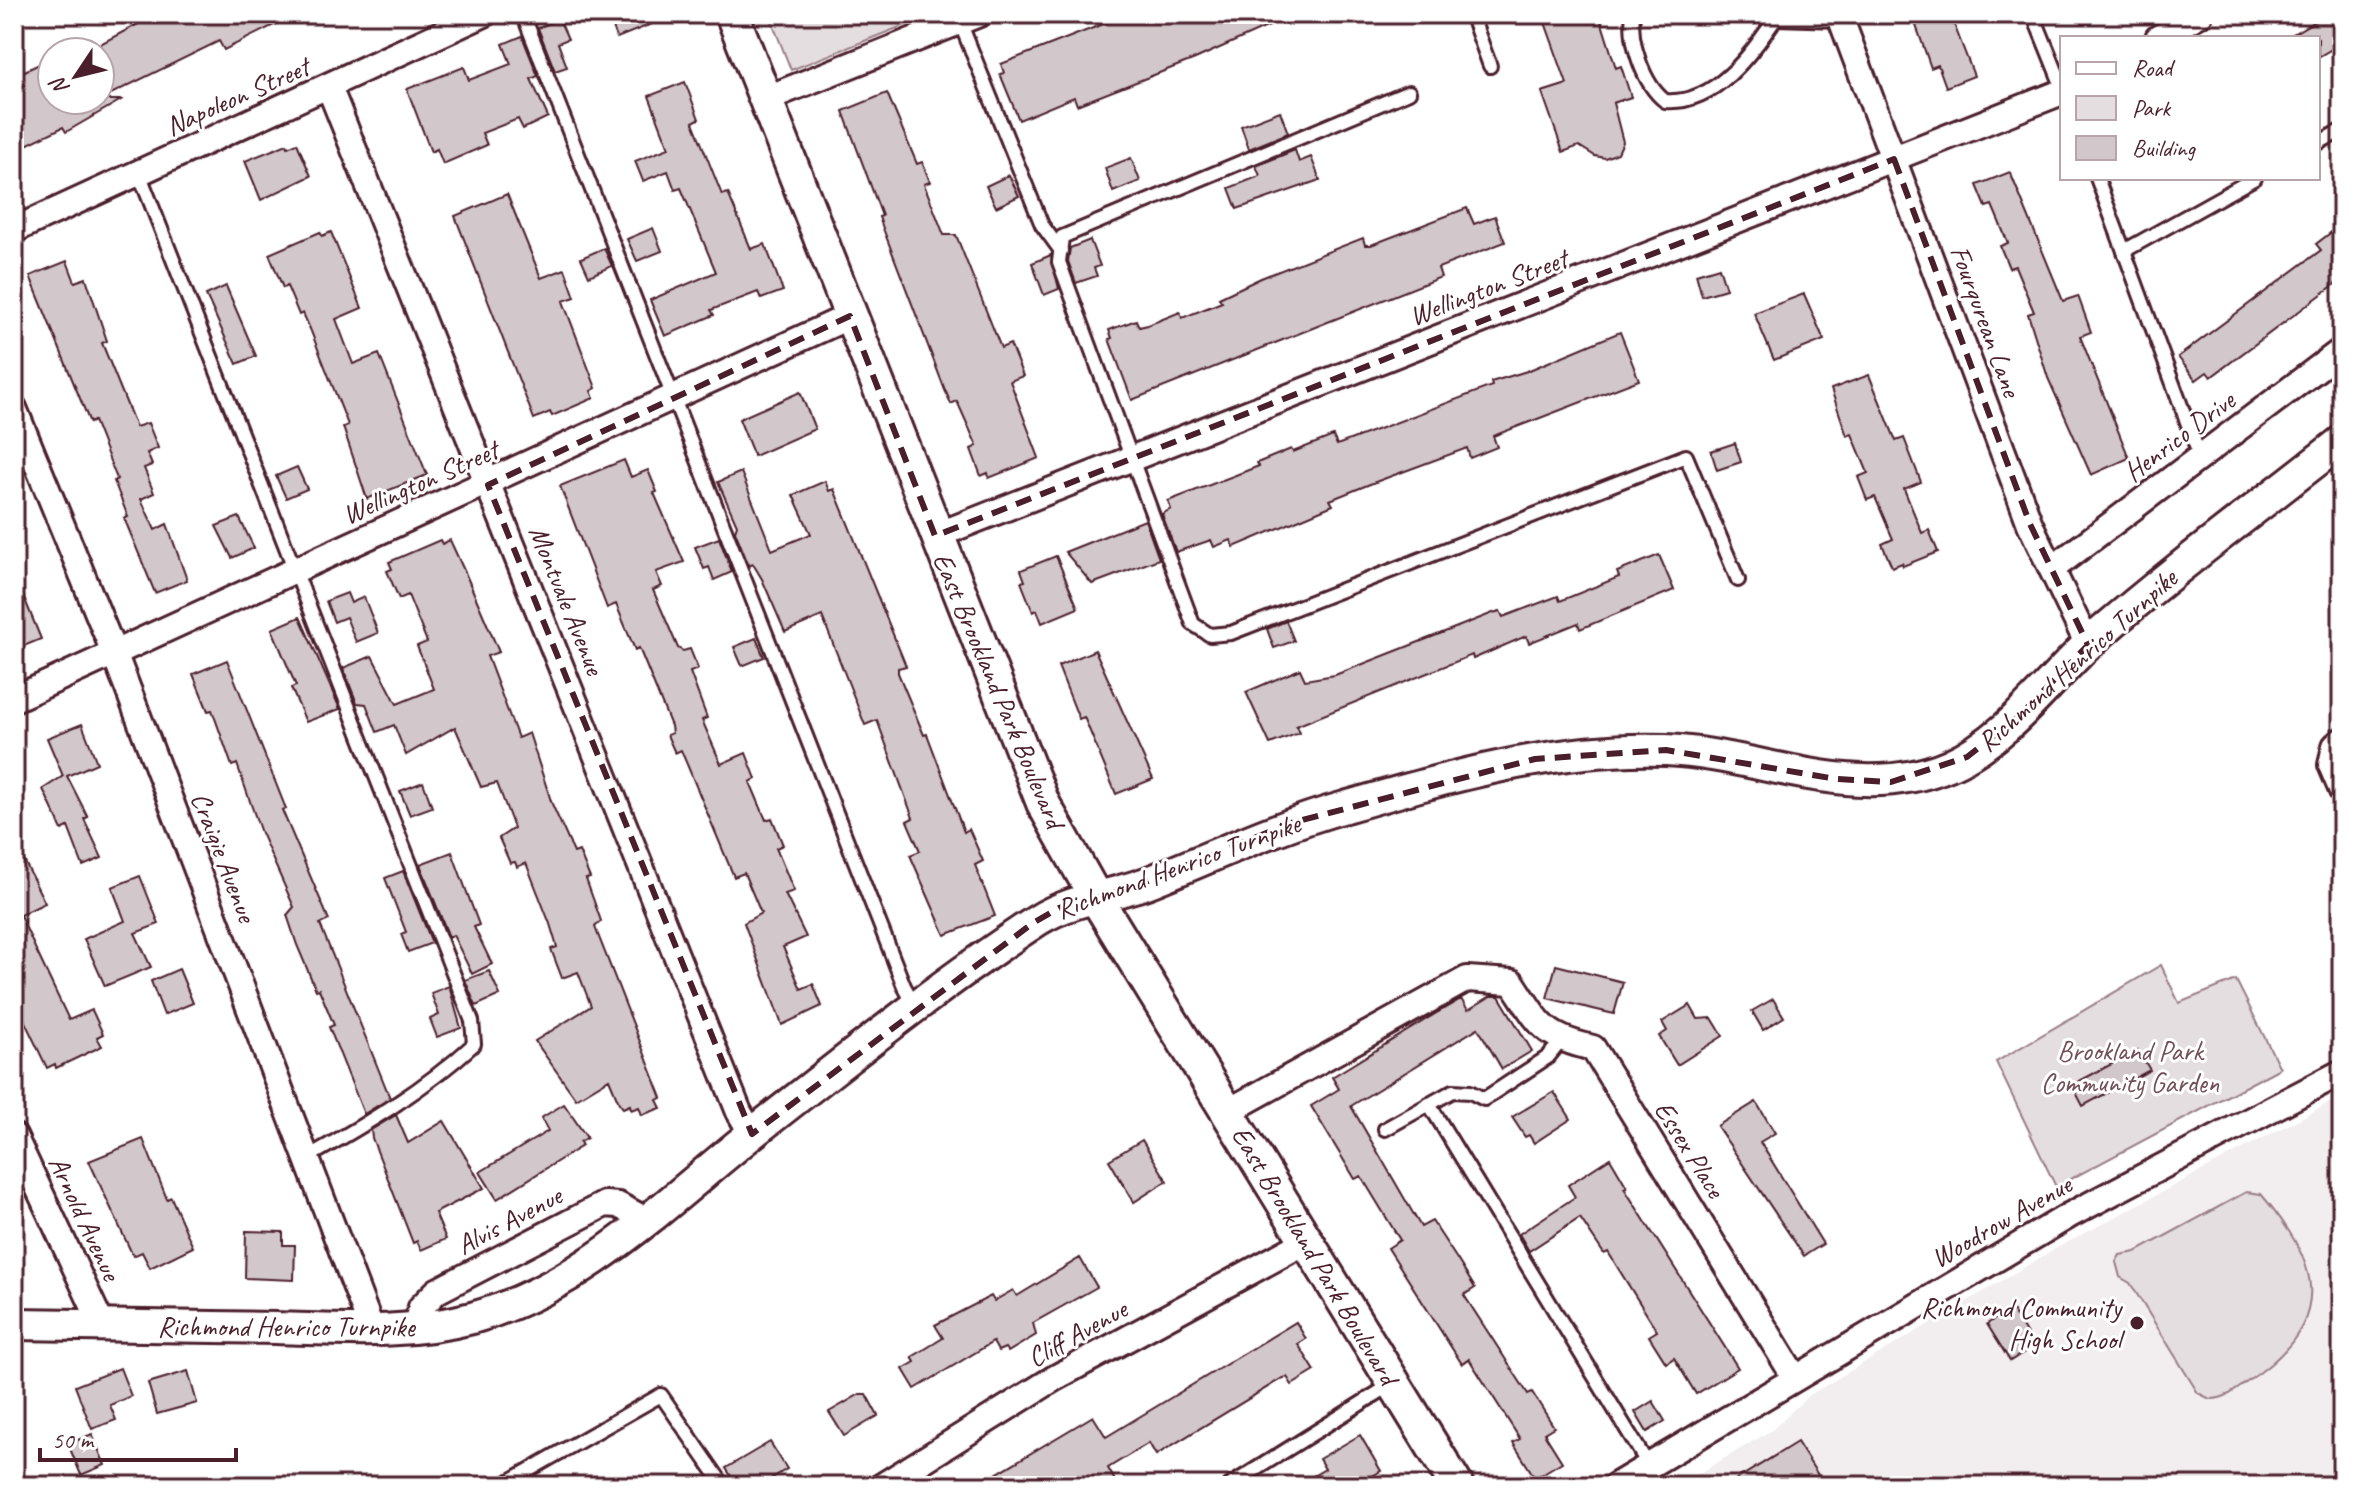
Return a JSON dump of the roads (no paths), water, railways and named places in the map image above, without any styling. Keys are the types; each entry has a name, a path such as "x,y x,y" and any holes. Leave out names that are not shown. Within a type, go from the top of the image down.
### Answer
{"main road":[{"name":"East Brookland Park Boulevard","path":"732,14 935,536 1043,803 1096,898 1457,1486"}],"street":[{"name":"Napoleon Street","path":"14,230 484,14"},
{"path":"2162,36 2200,14"},
{"name":"Fourqurean Lane","path":"1840,17 2025,509 2088,645"},
{"path":"765,99 970,18"},
{"name":"Montvale Avenue","path":"329,87 733,1097 752,1134"},
{"name":"Wellington Street","path":"935,536 2060,93"},
{"name":"Wellington Street","path":"14,699 488,485 850,316"},
{"name":"Henrico Drive","path":"2052,569 2342,350"},
{"name":"Craigie Avenue","path":"14,408 115,655 372,1330"},
{"name":"Richmond Henrico Turnpike","path":"14,1324 372,1330 415,1328 478,1316 541,1291 582,1268 648,1221 752,1134 1033,923 1059,908 1152,881 1246,839 1345,807 1499,766 1582,752 1677,751 1836,779 1870,782 1912,778 1951,764 1981,748 2019,716 2088,645 2342,441"},
{"path":"2342,740 2335,746 2331,765 2342,791"},
{"name":"Essex Place","path":"1227,1112 1467,979 1512,982 1545,1031 1561,1041 1593,1048 1794,1376"},
{"name":"Woodrow Avenue","path":"1615,1486 1794,1376 2070,1215 2342,1072"},
{"name":"Arnold Avenue","path":"14,1136 102,1325"},
{"name":"Alvis Avenue","path":"415,1328 421,1307 437,1291 605,1204 618,1205 648,1221"},
{"name":"Cliff Avenue","path":"882,1486 1053,1379 1307,1241"}],"lane":[{"path":"523,14 904,986 917,1008"},
{"path":"1471,14 1490,66"},
{"path":"1633,14 1633,36 1648,83 1665,101 1684,102 1704,94 1735,69 1773,16 1840,17"},
{"path":"2033,14 2060,81"},
{"path":"970,18 1042,225 1061,251"},
{"path":"1409,92 1062,237 1059,262 1134,458 1183,604 1193,624 1210,635 1231,633 1686,456 1738,580"},
{"path":"2320,142 2342,130"},
{"path":"139,173 472,1021 474,1044 412,1093 306,1158"},
{"path":"2098,180 2200,457"},
{"path":"2124,251 2251,180"},
{"path":"1385,1129 1453,1091 1470,1092 1484,1099 1548,1057 1561,1041"},
{"path":"1429,1104 1649,1466"},
{"path":"1229,1486 1394,1383"},
{"path":"501,1486 661,1395 724,1486"}],"place":[{"name":"Richmond Community High School","path":"2137,1323"}],"park label":[{"name":"Brookland Park Community Garden","path":"2130,1066"}]}
